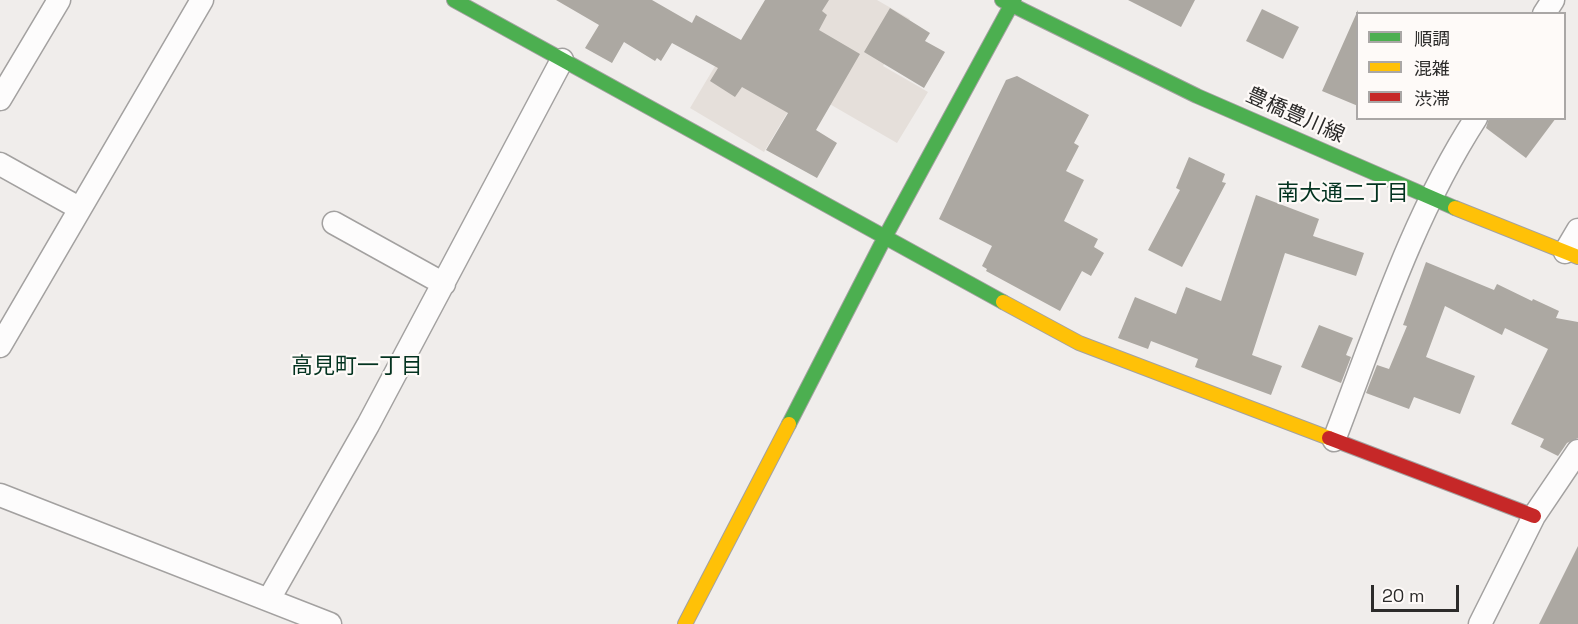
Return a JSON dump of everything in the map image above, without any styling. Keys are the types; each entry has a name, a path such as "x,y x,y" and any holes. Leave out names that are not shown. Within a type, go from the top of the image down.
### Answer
{"street":[{"path":"0,99 59,0"},
{"path":"0,346 202,0"},
{"path":"454,0 1078,343 1534,516"},
{"path":"685,624 1009,2"},
{"name":"豊橋豊川線","path":"1009,2 1197,96 1431,198 1572,254"},
{"path":"269,599 444,284 562,60"},
{"path":"1334,440 1412,239 1450,158 1475,120"},
{"path":"0,164 79,208"},
{"path":"334,223 444,284"},
{"path":"1572,254 1578,230"},
{"path":"1480,624 1534,516 1578,451"},
{"path":"0,495 330,624"}],"shaded area":[{"path":"804,0 877,0 910,19 883,66 928,92 897,143 802,88 764,152 690,108 730,41 768,63"}],"building":[{"path":"556,0 652,0 692,23 696,15 741,40 765,0 829,0 822,11 827,15 819,30 860,54 816,130 837,143 817,178 766,150 788,113 742,87 735,97 710,81 718,68 672,43 661,61 657,58 655,61 624,42 612,63 585,48 599,25"},
{"path":"1128,0 1195,0 1181,27"},
{"path":"890,8 930,33 925,41 945,52 924,88 864,52"},
{"path":"1262,9 1299,27 1283,59 1246,41"},
{"path":"1356,14 1356,105 1322,91"},
{"path":"1017,76 1089,115 1074,143 1079,146 1066,171 1084,180 1064,221 1098,239 1094,247 1104,253 1091,276 1082,271 1060,311 986,271 987,269 982,266 992,246 939,219 1006,80"},
{"path":"1488,120 1554,120 1526,158 1486,128"},
{"path":"1189,157 1225,174 1222,182 1226,183 1182,267 1148,250 1180,190 1176,188"},
{"path":"1256,195 1319,219 1313,236 1364,253 1356,276 1285,253 1252,355 1282,366 1271,395 1195,367 1198,359 1151,341 1148,349 1118,338 1135,297 1176,314 1186,287 1221,301"},
{"path":"1426,262 1494,290 1497,284 1559,311 1556,318 1578,322 1578,438 1567,443 1558,456 1540,447 1544,439 1511,424 1548,349 1505,328 1502,335 1445,306 1426,357 1475,376 1460,414 1414,397 1409,409 1366,393 1377,365 1389,369 1407,326 1403,325"},
{"path":"1319,325 1353,338 1346,355 1351,357 1341,383 1301,367"},
{"path":"1578,546 1578,624 1539,624"}],"traffic: fast":[{"path":"454,0 1003,302"},
{"path":"1002,0 1197,96 1455,208"},
{"path":"789,424 885,237 1014,0"}],"traffic: slow":[{"path":"1455,208 1578,257"},
{"path":"1003,302 1079,343 1329,438"},
{"path":"685,624 789,424"}],"traffic: jam":[{"path":"1329,438 1534,516"}],"district":[{"name":"南大通二丁目","path":"1343,194"},
{"name":"高見町一丁目","path":"357,367"}]}
